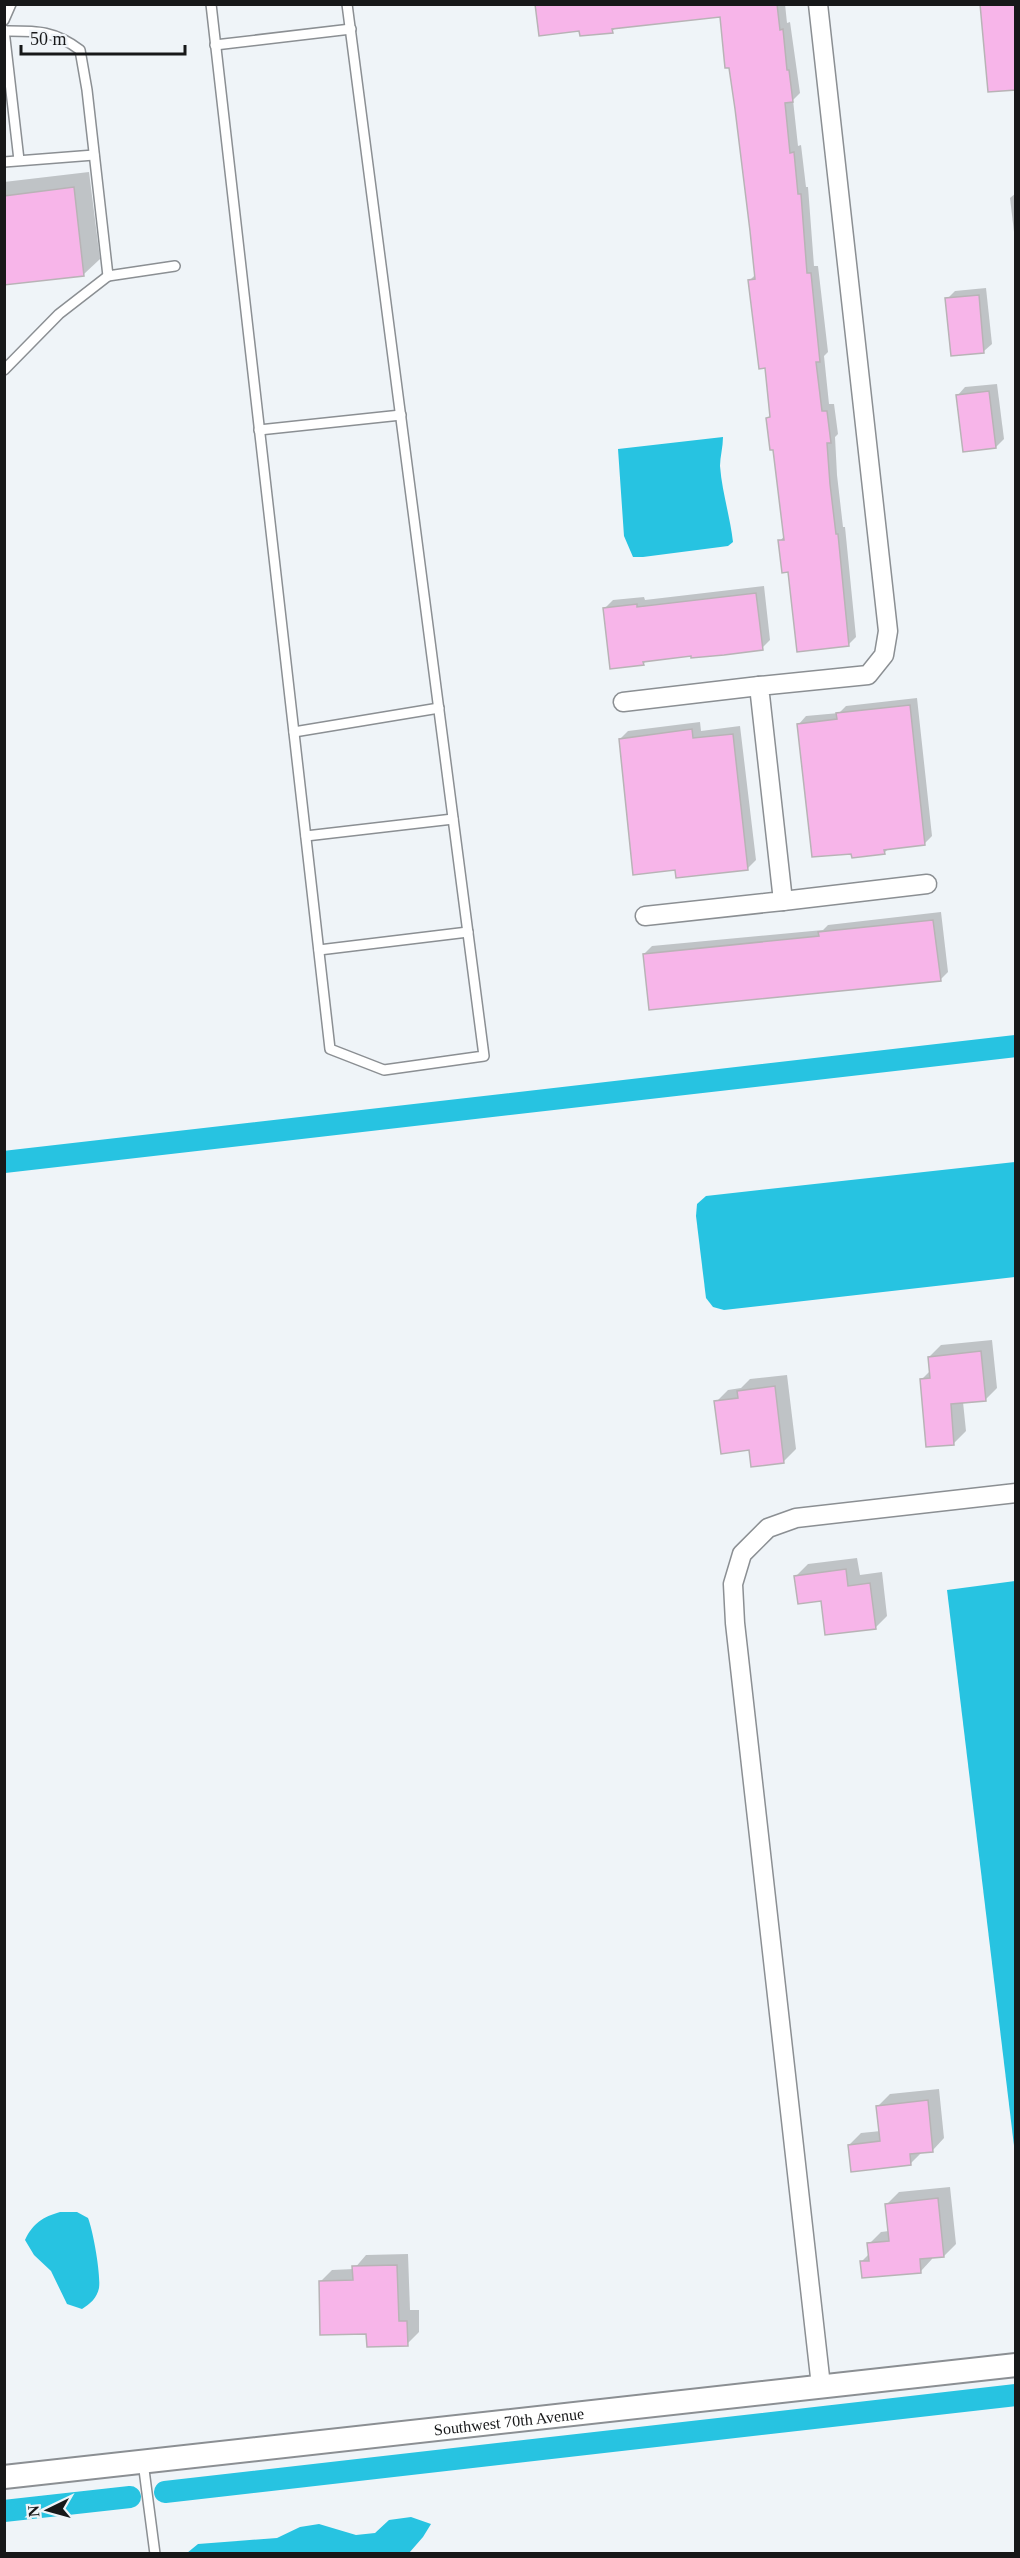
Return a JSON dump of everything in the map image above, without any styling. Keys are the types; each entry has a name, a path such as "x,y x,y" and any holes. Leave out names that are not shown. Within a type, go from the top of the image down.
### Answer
{"street":[{"path":"623,702 868,675 884,655 888,631 818,4"},
{"path":"759,686 783,901"},
{"path":"645,916 927,884"},
{"path":"821,2386 736,1635 733,1584 742,1554 768,1528 796,1518 1016,1493"},
{"name":"Southwest 70th Avenue","path":"4,2477 1016,2365"}],"lane":[{"path":"4,20 11,4"},
{"path":"211,4 330,1049 384,1070 484,1056 347,4"},
{"path":"215,45 351,29"},
{"path":"19,160 5,31 34,31 63,38 80,50 85,73 108,276"},
{"path":"4,162 94,155"},
{"path":"4,370 59,314 108,276 175,266"},
{"path":"259,430 401,415"},
{"path":"294,732 439,708"},
{"path":"306,836 453,819"},
{"path":"319,950 468,932"},
{"path":"143,2462 155,2553"}],"water":[{"path":"723,437 720,466 733,542 728,546 633,557 624,536 618,449"},
{"path":"1015,1162 1015,1277 724,1310 713,1307 706,1298 696,1216 697,1204 706,1196"},
{"path":"1016,1581 1015,2154 947,1590"},
{"path":"60,2212 77,2212 88,2218 92,2232 98,2263 99,2288 93,2300 82,2309 67,2304 51,2271 34,2255 25,2240 39,2221"},
{"path":"411,2517 431,2524 409,2553 187,2553 198,2544 277,2538 300,2527 319,2524 356,2535 375,2533 389,2520"}],"building":[{"path":"535,4 777,4 780,30 783,29 793,102 785,103 790,153 794,152 798,194 801,194 807,273 811,273 820,362 816,362 822,411 827,411 831,443 827,443 830,484 836,534 838,534 849,646 797,652 788,572 782,573 778,540 784,540 773,450 770,450 766,418 770,417 765,368 759,369 748,280 755,279 750,231 729,68 725,68 720,17 612,29 613,33 580,36 579,31 539,36"},
{"path":"980,4 1016,4 1016,90 988,92"},
{"path":"74,187 84,276 4,285 4,196"},
{"path":"979,295 984,353 951,356 945,298"},
{"path":"989,391 996,448 963,452 956,395"},
{"path":"756,593 763,650 691,658 691,656 610,669 603,608 637,604 637,607"},
{"path":"910,705 925,845 884,850 885,854 852,858 851,854 812,857 797,724 837,719 836,713"},
{"path":"692,729 693,738 733,734 748,870 676,878 675,870 633,875 619,739"},
{"path":"933,920 941,981 649,1010 643,954 819,936 818,932"},
{"path":"981,1351 986,1401 951,1404 954,1445 926,1447 920,1379 930,1378 928,1357"},
{"path":"775,1386 784,1463 751,1467 749,1450 721,1454 714,1401 738,1398 737,1391"},
{"path":"846,1569 848,1586 870,1583 876,1629 825,1635 821,1601 798,1604 794,1576"},
{"path":"928,2100 933,2152 910,2154 911,2165 851,2172 848,2145 880,2141 876,2106"},
{"path":"938,2198 944,2257 920,2259 921,2273 862,2278 860,2261 869,2261 867,2243 889,2241 885,2204"},
{"path":"397,2265 399,2321 407,2321 408,2346 367,2347 366,2334 320,2335 319,2281 353,2280 352,2266"}],"waterway":[{"path":"4,1162 1016,1046"},
{"path":"165,2492 1016,2395"},
{"path":"4,2511 130,2497"}]}
